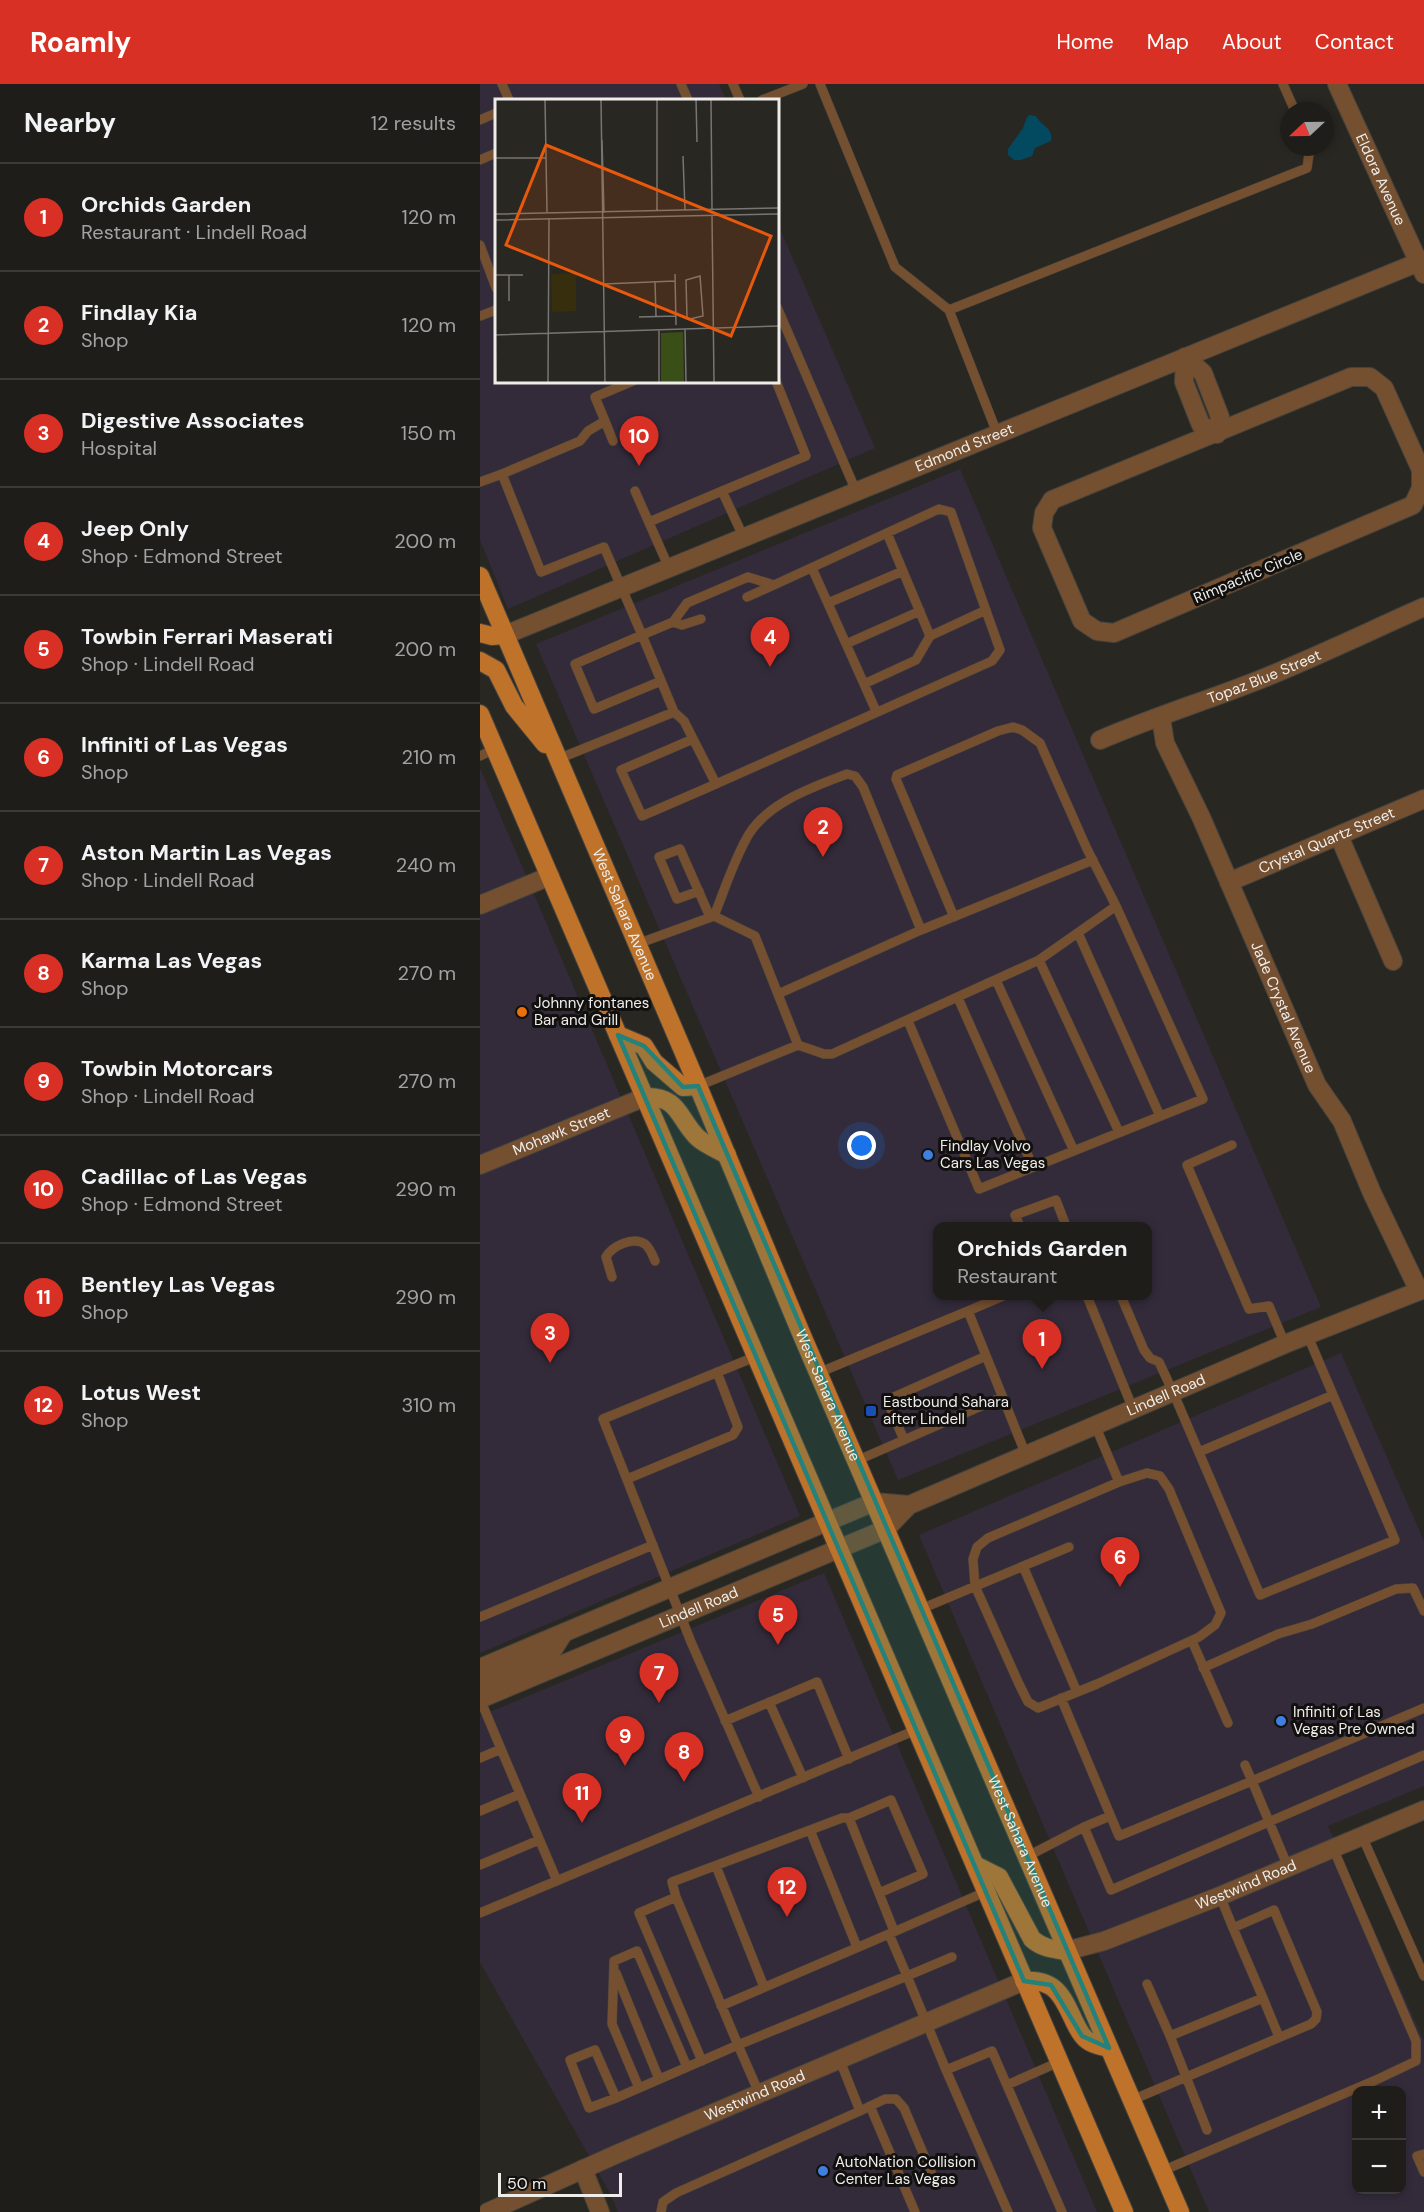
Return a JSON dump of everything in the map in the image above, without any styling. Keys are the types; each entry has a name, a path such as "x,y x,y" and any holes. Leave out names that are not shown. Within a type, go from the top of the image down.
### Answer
{"main road":[{"name":"West Sahara Avenue","path":"480,576 818,1373 1180,2212"},
{"path":"480,633 492,636 505,635"},
{"path":"480,662 496,670 514,706 558,759"},
{"path":"480,714 488,752 550,876 1124,2212"},
{"path":"618,1035 644,1046 654,1062 683,1087 698,1086"},
{"path":"645,1097 658,1097 673,1106 696,1136 727,1155"},
{"path":"975,1865 999,1877 1032,1939 1039,1945 1050,1949 1066,1951"},
{"path":"1024,1981 1037,1980 1051,1985 1063,2000 1082,2036 1089,2042 1109,2048"}],"street":[{"name":"Eldora Avenue","path":"1337,84 1422,265"},
{"name":"Edmond Street","path":"505,635 1185,357 1422,265"},
{"path":"1185,357 1184,382 1201,425 1216,434"},
{"name":"Rimpacific Circle","path":"1351,377 1370,377 1384,388 1421,470 1421,488 1413,505 1114,633 1097,631 1082,621 1042,528 1044,513 1052,500 1216,434 1351,377"},
{"name":"Topaz Blue Street","path":"1100,740 1262,679 1424,607"},
{"name":"Jade Crystal Avenue","path":"1161,718 1165,743 1201,817 1317,1085 1342,1121 1372,1193 1421,1290"},
{"name":"Crystal Quartz Street","path":"1229,882 1424,799"},
{"path":"1339,836 1393,961"},
{"path":"480,905 550,876"},
{"name":"Mohawk Street","path":"480,1165 645,1097"},
{"name":"Lindell Road","path":"480,1699 886,1530 909,1505 1307,1334 1421,1290"},
{"name":"Lindell Road","path":"480,1668 874,1502 909,1505"},
{"path":"480,1687 537,1662 551,1653 563,1634"},
{"name":"Westwind Road","path":"1066,1951 1104,1941 1220,1896 1424,1810"},
{"name":"Westwind Road","path":"488,2212 839,2058 1024,1981"},
{"path":"583,2169 600,2212"}],"lane":[{"path":"502,84 509,99"},
{"path":"681,84 688,99"},
{"path":"733,84 740,99"},
{"path":"765,99 803,84"},
{"path":"820,84 895,267 949,310 997,433"},
{"path":"1283,84 1291,102"},
{"path":"480,120 495,113"},
{"path":"480,160 495,153"},
{"path":"949,310 1307,168 1309,156"},
{"path":"480,245 495,285"},
{"path":"778,309 856,491"},
{"path":"480,316 495,310"},
{"path":"613,441 595,397 631,382"},
{"path":"649,522 806,456 776,382"},
{"path":"480,482 578,442 588,431 605,421"},
{"path":"502,474 541,572 604,547 674,712 684,721 716,784"},
{"path":"635,491 669,568"},
{"path":"722,491 743,536"},
{"path":"693,739 621,770 642,816 992,661 1000,650 951,512 939,509 747,597"},
{"path":"887,533 930,636"},
{"path":"812,567 876,711"},
{"path":"828,603 903,571"},
{"path":"661,681 594,709 575,664 673,622 687,603 748,577 774,585"},
{"path":"864,684 916,660 930,636 986,610"},
{"path":"846,644 920,611"},
{"path":"673,622 682,626 701,619"},
{"path":"558,759 674,712"},
{"path":"908,1021 979,1189 1203,1099 1040,743 1022,730 1013,728 998,731 897,775 896,779 954,917"},
{"path":"637,944 712,916 750,833 766,816 800,792 847,774 855,776 863,788 921,930"},
{"path":"699,891 677,899 659,857 680,849 712,916 755,936 798,1045"},
{"path":"778,994 921,930 1093,860"},
{"path":"698,1086 798,1045 824,1054 832,1054 1039,960 1116,906"},
{"path":"1078,933 1160,1116"},
{"path":"1039,960 1119,1132"},
{"path":"996,980 1074,1151"},
{"path":"958,998 1033,1167"},
{"path":"1232,1145 1186,1165 1249,1309 1269,1306 1285,1344"},
{"path":"1018,1222 1015,1215 1056,1200 1064,1222"},
{"path":"612,1277 606,1257 609,1251 620,1245 635,1241 646,1245 656,1261"},
{"path":"818,1373 994,1300"},
{"path":"1089,1300 1133,1409"},
{"path":"1123,1300 1144,1350 1150,1358 1159,1362 1173,1392 1260,1595 1395,1540 1307,1334"},
{"path":"968,1311 1026,1455"},
{"path":"757,1356 603,1419 669,1587 759,1797"},
{"path":"904,1440 887,1400 986,1356"},
{"path":"627,1479 734,1435 738,1427 717,1372"},
{"path":"1199,1452 1333,1395"},
{"path":"856,1461 1002,1397"},
{"path":"1095,1425 1119,1482"},
{"path":"1148,1473 1160,1476 1169,1489 1221,1613 1215,1625 1192,1641 1038,1708 1028,1702 975,1586 974,1559 977,1547 988,1538 1119,1482 1148,1473"},
{"path":"480,1617 653,1545"},
{"path":"921,1609 1069,1547"},
{"path":"1023,1566 1077,1692"},
{"path":"1203,1668 1278,1634 1312,1624 1396,1589 1413,1588 1424,1611"},
{"path":"1192,1641 1228,1723"},
{"path":"725,1721 817,1682 849,1759"},
{"path":"1061,1698 1119,1836 1424,1708"},
{"path":"480,1699 557,1881"},
{"path":"770,1702 803,1778"},
{"path":"480,1913 916,1730"},
{"path":"480,1758 501,1749"},
{"path":"1084,1827 1111,1890 1424,1755"},
{"path":"1245,1765 1288,1867"},
{"path":"480,1811 520,1794"},
{"path":"759,2093 676,1897 672,1882 842,1818 849,1818 891,1800 923,1874 879,1893"},
{"path":"1028,1856 1110,1816"},
{"path":"849,1818 925,2021 1008,2212"},
{"path":"810,1830 857,1947"},
{"path":"1362,1836 1424,1976"},
{"path":"480,1864 539,1840"},
{"path":"1162,2171 1416,2061 1416,2041 1333,1848"},
{"path":"716,1866 764,1987"},
{"path":"722,2006 985,1892"},
{"path":"1220,1896 1279,2037"},
{"path":"676,1897 639,1913 702,2061"},
{"path":"1132,2100 1311,2024 1316,2019 1317,2012 1274,1910 1233,1928"},
{"path":"639,2088 612,2024 614,1961 637,1951 687,2067"},
{"path":"616,2098 595,2050 570,2060 589,2108 616,2098 952,1957"},
{"path":"614,1969 659,2079"},
{"path":"1147,1984 1207,2130"},
{"path":"1170,2037 1263,1998"},
{"path":"946,2070 992,2051 1062,2212"},
{"path":"839,2058 860,2111"},
{"path":"1007,2085 1059,2062"},
{"path":"661,2212 663,2202 676,2193 885,2099 896,2099 904,2108 931,2172"},
{"path":"870,2106 915,2212"},
{"path":"1421,2155 1424,2172"}],"highlighted area":[{"path":"618,1035 644,1046 683,1087 698,1086 1109,2048 1082,2036 1051,1985 1024,1981"}],"shaded area":[{"path":"480,84 719,84 726,99 495,99 495,382 778,382 778,224 875,448 508,609 480,540"},
{"path":"960,469 1321,1307 898,1480 536,644"},
{"path":"480,768 800,1516 480,1653"},
{"path":"1341,1353 1424,1541 1424,1786 1328,1826 1424,2041 1424,2212 1209,2212 919,1535"},
{"path":"824,1573 1097,2212 618,2212 611,2195 480,1962 480,1716"}],"water":[{"path":"1030,115 1036,116 1049,130 1051,141 1035,148 1032,156 1014,160 1008,155 1008,149"}],"place":[{"name":"Cadillac of Las Vegas","path":"639,466"},
{"name":"Jeep Only","path":"770,667"},
{"name":"Findlay Kia","path":"823,857"},
{"name":"Johnny fontanes Bar and Grill","path":"522,1012"},
{"name":"Findlay Volvo Cars Las Vegas","path":"928,1155"},
{"name":"Digestive Associates","path":"550,1363"},
{"name":"Orchids Garden","path":"1042,1369"},
{"name":"Eastbound Sahara after Lindell","path":"871,1411"},
{"name":"Infiniti of Las Vegas","path":"1120,1587"},
{"name":"Towbin Ferrari Maserati","path":"778,1645"},
{"name":"Aston Martin Las Vegas","path":"659,1703"},
{"name":"Infiniti of Las Vegas Pre Owned","path":"1281,1721"},
{"name":"Towbin Motorcars","path":"625,1766"},
{"name":"Karma Las Vegas","path":"684,1782"},
{"name":"Bentley Las Vegas","path":"582,1823"},
{"name":"Lotus West","path":"787,1917"},
{"name":"AutoNation Collision Center Las Vegas","path":"823,2171"}]}
